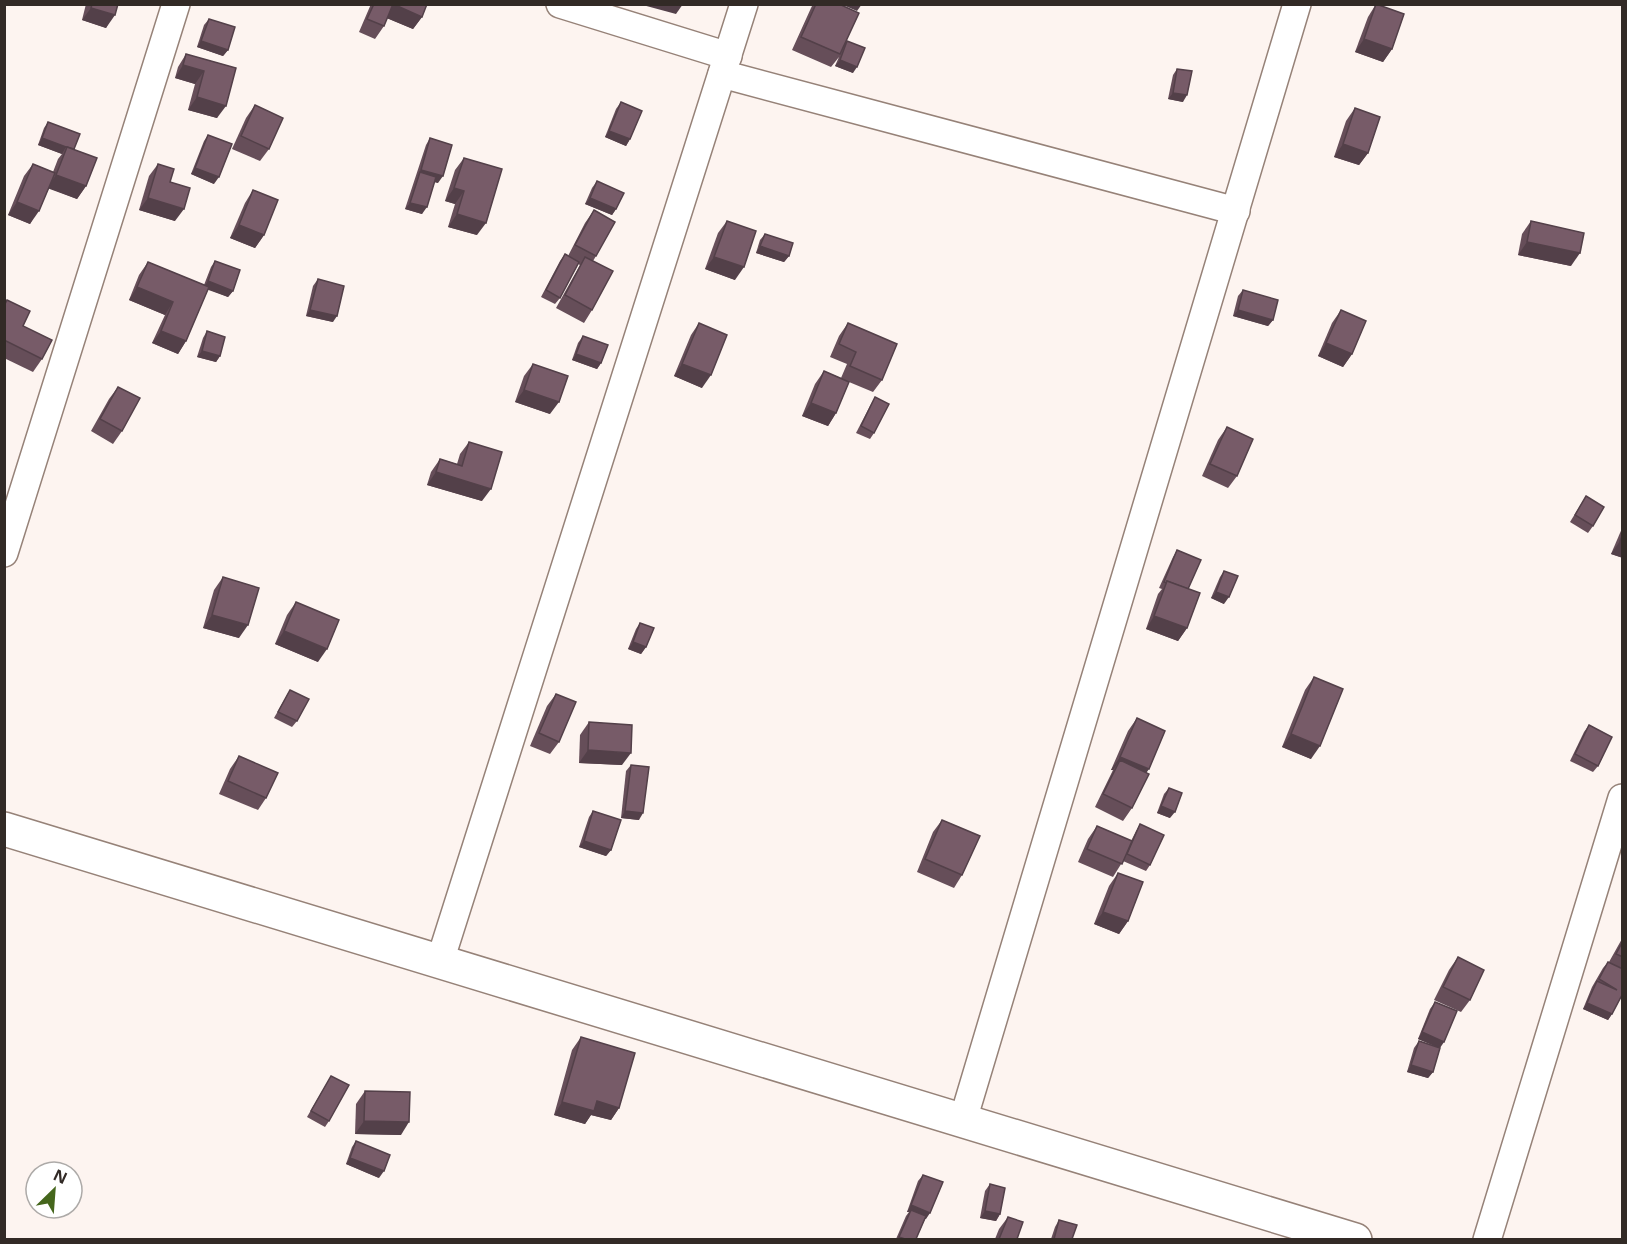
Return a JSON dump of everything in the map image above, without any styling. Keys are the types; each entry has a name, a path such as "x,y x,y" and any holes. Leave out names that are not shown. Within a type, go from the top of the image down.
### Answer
{"main road":[{"path":"4,829 1355,1239"}],"street":[{"path":"4,553 176,4"},
{"path":"560,4 725,65 1236,211"},
{"path":"440,961 744,4"},
{"path":"963,1120 1297,4"},
{"path":"1487,1239 1623,798"}],"building":[{"path":"92,4 118,4 115,15 91,8"},
{"path":"374,4 393,4 384,26 367,19"},
{"path":"393,4 427,4 422,17"},
{"path":"816,4 839,4 859,13 840,54 801,37"},
{"path":"1376,4 1404,14 1392,49 1364,39"},
{"path":"209,19 235,27 228,50 201,41"},
{"path":"847,41 865,48 857,67 840,60"},
{"path":"186,54 236,68 226,106 197,97 204,71 183,65"},
{"path":"1177,69 1192,71 1187,95 1173,93"},
{"path":"621,102 642,111 630,139 609,131"},
{"path":"255,105 283,118 269,149 241,136"},
{"path":"1355,108 1380,117 1368,153 1343,144"},
{"path":"48,122 80,134 74,149 42,138"},
{"path":"208,135 232,144 219,177 195,168"},
{"path":"430,138 452,145 443,176 421,170"},
{"path":"67,147 97,158 86,186 56,175"},
{"path":"464,158 502,169 486,223 457,214 464,191 454,188"},
{"path":"33,164 55,173 39,211 17,202"},
{"path":"158,164 174,169 170,182 190,188 184,209 148,198"},
{"path":"420,172 436,177 427,207 410,203"},
{"path":"597,181 624,193 616,209 590,198"},
{"path":"253,190 278,200 264,235 239,225"},
{"path":"594,210 615,222 596,256 575,245"},
{"path":"727,221 756,231 744,267 714,257"},
{"path":"1531,221 1584,233 1580,253 1527,242"},
{"path":"765,234 793,243 789,256 760,246"},
{"path":"565,254 579,262 560,298 546,290"},
{"path":"585,257 613,271 592,310 565,295"},
{"path":"215,261 240,270 233,291 208,281"},
{"path":"148,262 209,287 186,341 161,331 173,302 137,287"},
{"path":"318,279 344,286 337,316 310,310"},
{"path":"1243,290 1278,300 1273,320 1238,310"},
{"path":"7,300 30,311 23,326 52,340 42,359 4,340 4,306"},
{"path":"1341,310 1366,321 1352,354 1326,343"},
{"path":"699,323 727,335 711,375 682,364"},
{"path":"848,323 897,344 882,380 850,366 856,352 839,344"},
{"path":"207,331 225,337 220,356 202,351"},
{"path":"583,336 608,345 601,363 576,354"},
{"path":"533,364 568,376 559,402 524,390"},
{"path":"824,371 849,382 836,413 811,403"},
{"path":"118,387 140,398 122,431 100,419"},
{"path":"875,397 889,404 874,433 861,426"},
{"path":"1227,427 1253,439 1237,476 1210,464"},
{"path":"469,442 502,452 491,489 436,472 440,459 462,466"},
{"path":"1586,496 1604,507 1593,526 1575,515"},
{"path":"1177,550 1201,560 1188,589 1164,582"},
{"path":"1224,571 1238,576 1229,597 1216,592"},
{"path":"223,577 259,588 248,625 212,615"},
{"path":"1167,581 1200,593 1187,628 1154,616"},
{"path":"296,602 339,620 327,649 284,631"},
{"path":"640,623 654,628 646,647 633,642"},
{"path":"1314,677 1343,689 1320,746 1291,734"},
{"path":"290,690 309,699 297,721 278,712"},
{"path":"556,694 576,702 559,742 539,733"},
{"path":"1137,718 1165,731 1149,769 1120,757"},
{"path":"589,722 632,725 631,753 588,750"},
{"path":"1589,725 1612,737 1598,766 1575,754"},
{"path":"239,756 278,773 266,798 228,781"},
{"path":"1120,760 1149,774 1132,808 1103,794"},
{"path":"631,765 649,767 643,813 625,811"},
{"path":"1169,788 1182,793 1175,812 1161,806"},
{"path":"593,811 621,820 611,850 584,841"},
{"path":"942,820 980,836 962,875 925,859"},
{"path":"1140,824 1164,835 1150,865 1127,854"},
{"path":"1097,826 1132,841 1122,864 1087,849"},
{"path":"1118,873 1143,882 1128,921 1103,912"},
{"path":"1623,941 1623,957 1616,954"},
{"path":"1458,957 1484,970 1470,1000 1443,987"},
{"path":"1608,962 1623,969 1623,993 1612,1014 1587,1003 1597,981 1617,990 1599,979"},
{"path":"1435,1002 1457,1011 1444,1042 1422,1032"},
{"path":"581,1037 635,1053 619,1108 597,1101 594,1111 562,1102"},
{"path":"1419,1041 1440,1048 1433,1072 1411,1065"},
{"path":"331,1076 349,1085 329,1121 311,1111"},
{"path":"365,1091 410,1092 409,1122 364,1121"},
{"path":"356,1141 390,1155 384,1171 350,1158"},
{"path":"923,1175 943,1182 930,1213 911,1205"},
{"path":"990,1184 1005,1188 1000,1214 985,1211"},
{"path":"911,1210 926,1216 916,1239 905,1239 899,1237"},
{"path":"1008,1217 1023,1222 1017,1239 999,1239"},
{"path":"1059,1220 1077,1225 1072,1239 1054,1239"}]}
